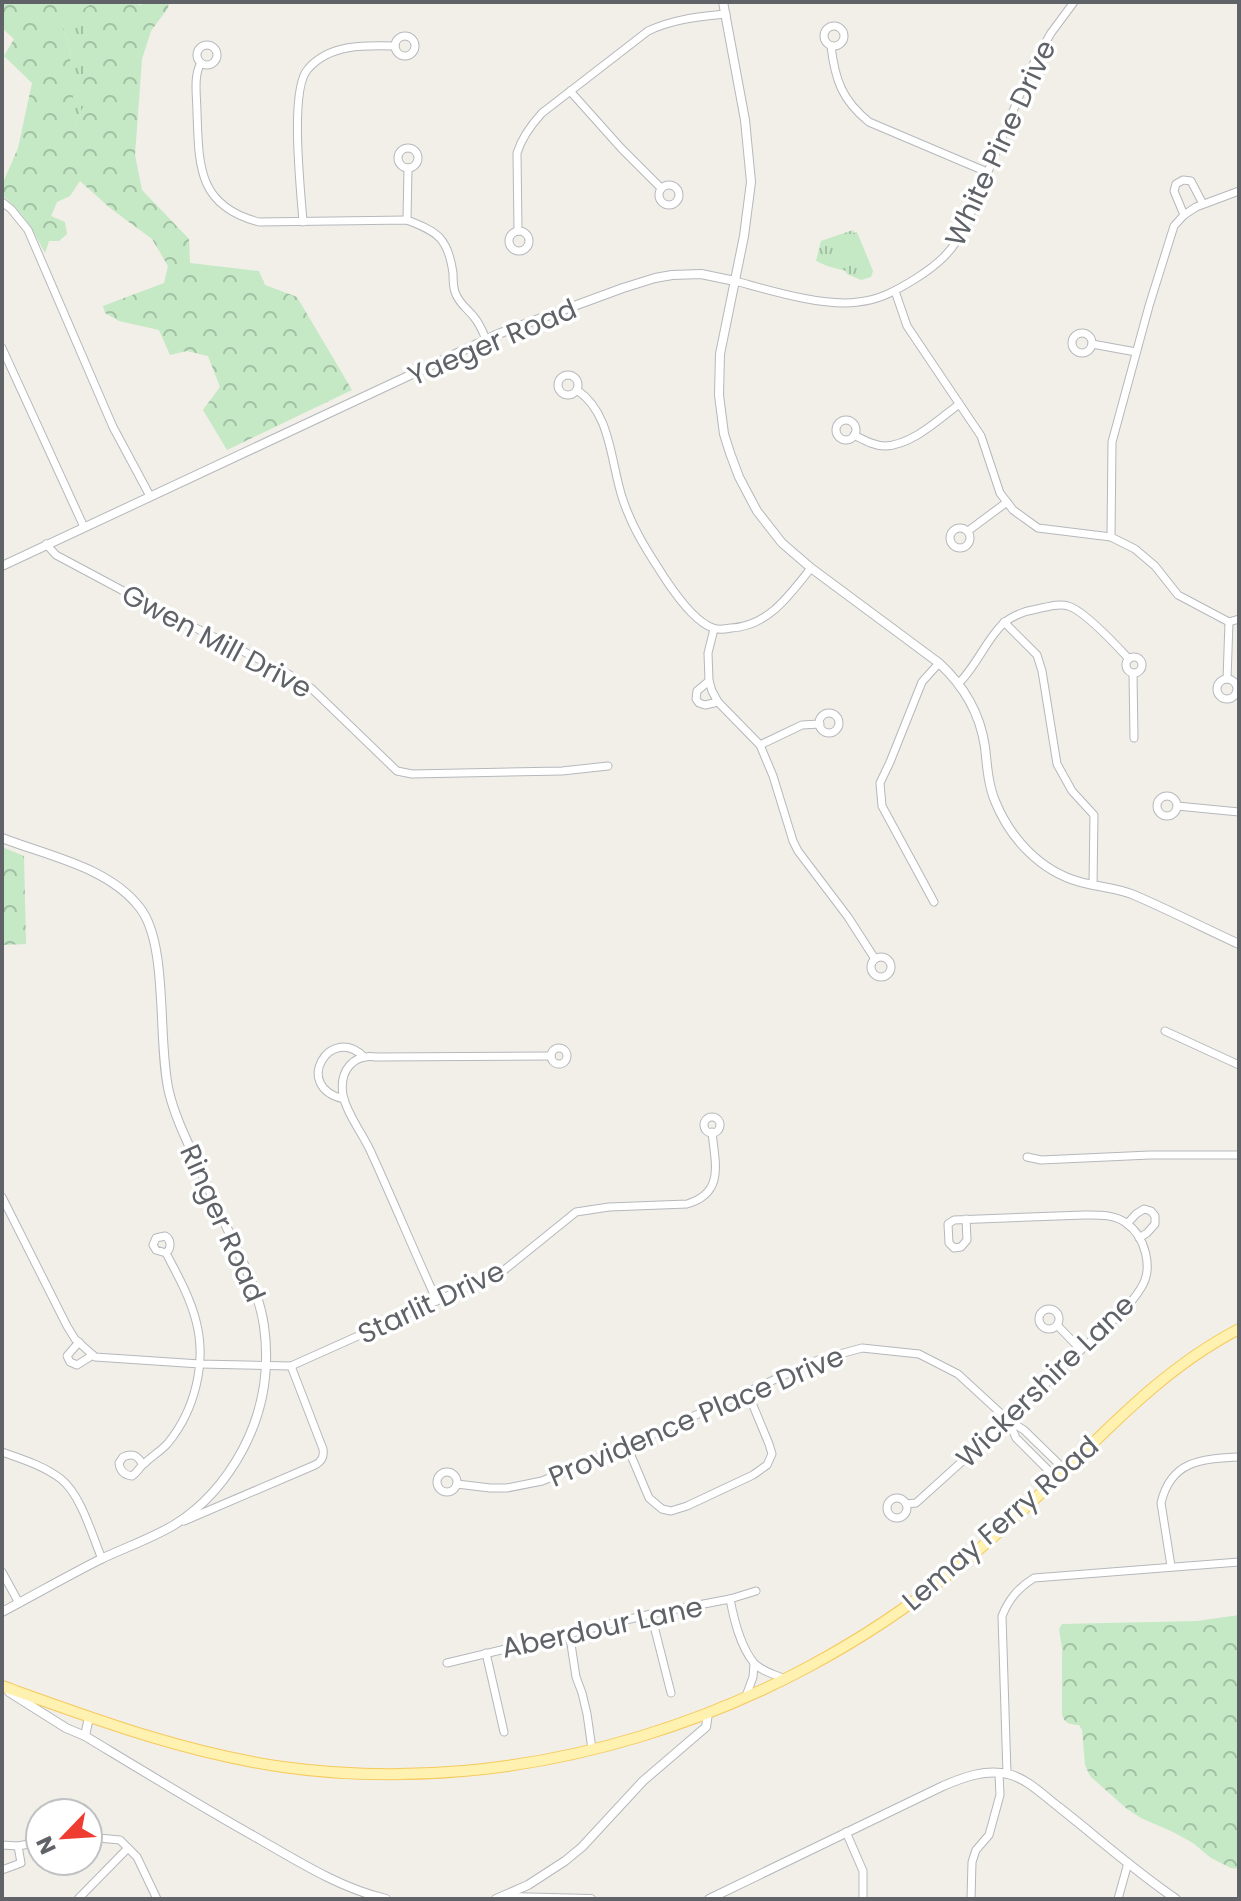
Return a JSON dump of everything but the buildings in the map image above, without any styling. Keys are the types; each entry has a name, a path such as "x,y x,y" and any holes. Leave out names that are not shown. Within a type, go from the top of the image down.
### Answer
{"main road":[{"name":"Lemay Ferry Road","path":"2,1686 149,1737 224,1756 282,1767 352,1773 454,1772 592,1749 656,1731 745,1698 784,1679 846,1646 914,1601 979,1550 1160,1382 1193,1356 1239,1329"}],"street":[{"path":"723,2 751,168 748,214 719,363 719,395 724,434 739,477 757,511 782,543 811,568 939,663 959,683 981,730 994,799 1017,840 1039,861 1065,877 1131,894 1239,944"},
{"name":"White Pine Drive","path":"735,281 831,302 857,303 895,291 933,268 957,243 1030,70 1051,33 1074,2"},
{"path":"518,231 517,153 521,141 542,113 648,31 686,18 726,14"},
{"path":"303,222 298,100 303,75 315,62 343,48 395,46"},
{"path":"831,46 838,84 847,101 869,122 987,172"},
{"path":"201,63 197,88 199,159 206,184 221,204 239,217 259,222 407,220 428,228 443,240 449,253 454,289 461,305 475,317 486,339"},
{"path":"570,91 661,188"},
{"path":"407,220 408,168"},
{"path":"1184,215 1174,191 1176,184 1183,180 1191,181 1203,204"},
{"path":"1111,537 1112,442 1174,226 1184,215 1203,204 1239,191"},
{"path":"2,202 28,230 113,427 150,496"},
{"name":"Yaeger Road","path":"2,566 486,339 655,278 685,274 735,281"},
{"path":"895,291 907,326 981,436 1000,493 1013,510 1038,528 1111,537 1145,557 1178,595 1229,622 1239,619"},
{"path":"1092,344 1136,352"},
{"path":"2,348 84,527"},
{"path":"577,390 599,412 622,497 636,533 672,589 698,618 714,629 757,622 789,596 811,568"},
{"path":"854,435 876,445 898,444 920,433 958,405"},
{"path":"968,531 1007,502"},
{"name":"Gwen Mill Drive","path":"46,544 56,555 311,688 397,771 412,774 562,771 608,766"},
{"path":"959,683 1004,622 1033,609 1072,606 1129,659"},
{"path":"1004,622 1037,655 1057,764 1072,791 1094,815 1093,885"},
{"path":"1227,679 1229,622"},
{"path":"714,629 708,653 709,681 718,702 760,745 798,851 875,959"},
{"path":"1129,659 1137,658 1142,664 1139,671 1133,673"},
{"path":"1129,659 1126,668 1133,673"},
{"path":"934,902 882,806 880,783 922,682 939,663"},
{"path":"1133,673 1134,738"},
{"path":"709,681 697,691 696,699 705,705 718,702"},
{"path":"760,745 802,725 820,724"},
{"path":"1177,806 1239,812"},
{"name":"Ringer Road","path":"2,838 92,872 127,894 147,920 157,959 165,1068 171,1100 258,1300 264,1324 266,1366 260,1406 250,1433 238,1457 197,1508 178,1523 2,1612"},
{"path":"1165,1031 1239,1065"},
{"path":"344,1099 334,1097 320,1085 318,1076 322,1058 328,1052 348,1047 356,1048 364,1057"},
{"path":"437,1301 344,1099 342,1085 347,1069 364,1057 551,1056"},
{"name":"Starlit Drive","path":"79,1342 67,1356 70,1362 77,1365 93,1355 200,1364 291,1366 503,1271 576,1212 609,1207 687,1204 705,1197 715,1175 712,1132"},
{"path":"1027,1157 1046,1160 1239,1155"},
{"path":"2,1197 67,1326 93,1355"},
{"name":"Wickershire Lane","path":"906,1504 916,1503 1124,1310 1143,1286 1148,1268 1139,1238 1155,1224 1155,1216 1144,1209 1127,1224 1106,1215 966,1219"},
{"path":"1127,1224 1139,1238"},
{"path":"142,1464 168,1443 185,1416 194,1396 200,1364 196,1321 166,1253"},
{"path":"1057,1325 1081,1350"},
{"name":"Providence Place Drive","path":"457,1484 490,1488 523,1486 542,1481 818,1360 862,1348 919,1354 958,1374 1008,1420 1024,1430 1060,1474"},
{"path":"178,1523 325,1459 291,1366"},
{"path":"627,1446 649,1498 662,1509 671,1511 687,1506 753,1475 767,1465 772,1454 747,1391"},
{"path":"2,1452 41,1467 62,1480 81,1509 102,1559"},
{"path":"1171,1566 1161,1503 1173,1476 1179,1470 1205,1459 1239,1457"},
{"path":"971,1899 972,1862 976,1850 989,1835 1003,1774 1002,1616 1013,1595 1034,1578 1239,1562"},
{"path":"2,1572 19,1603"},
{"name":"Aberdour Lane","path":"447,1663 756,1591"},
{"path":"730,1599 738,1630 754,1664 745,1698"},
{"path":"651,1614 671,1693"},
{"path":"568,1635 592,1749"},
{"path":"486,1653 504,1732"},
{"path":"754,1664 784,1679"},
{"path":"2,1686 66,1728 85,1736 307,1867 366,1897 386,1899"},
{"path":"500,1898 547,1873 582,1847 643,1781 706,1727 708,1713"},
{"path":"85,1736 89,1717"},
{"path":"709,1899 959,1780 985,1773 1015,1776 1036,1789 1176,1899"},
{"path":"846,1832 863,1871 863,1899"},
{"path":"104,1838 120,1840 137,1857 157,1899"},
{"path":"2,1845 24,1845"},
{"path":"2,1870 21,1863 18,1846"},
{"path":"78,1899 128,1848"},
{"path":"1118,1899 1128,1863"},
{"path":"500,1898 591,1899"}],"green space":[{"path":"9,2 68,4 70,14 63,27 69,45 75,124 83,107 83,9 94,2 132,2 140,5 169,2 151,31 142,59 135,155 142,190 189,239 190,263 259,271 265,285 297,297 352,390 227,450 203,410 220,387 208,356 187,351 170,355 159,330 119,321 105,313 103,306 164,283 168,266 152,239 80,181 70,196 57,202 51,216 65,222 67,234 59,241 49,241 45,253 27,221 2,195 2,185 18,148 32,83 4,56 14,39 4,30 2,5"},
{"path":"61,2 94,2 83,9 83,108 74,126 69,45 63,27 68,4"},
{"path":"853,230 857,232 873,271 871,277 861,280 846,271 816,261 821,241"},
{"path":"2,847 24,856 26,944 2,945"},
{"path":"1239,1615 1239,1869 1211,1858 1193,1843 1141,1818 1090,1776 1085,1765 1082,1730 1079,1725 1066,1722 1062,1714 1059,1629 1062,1624 1197,1621"}]}
